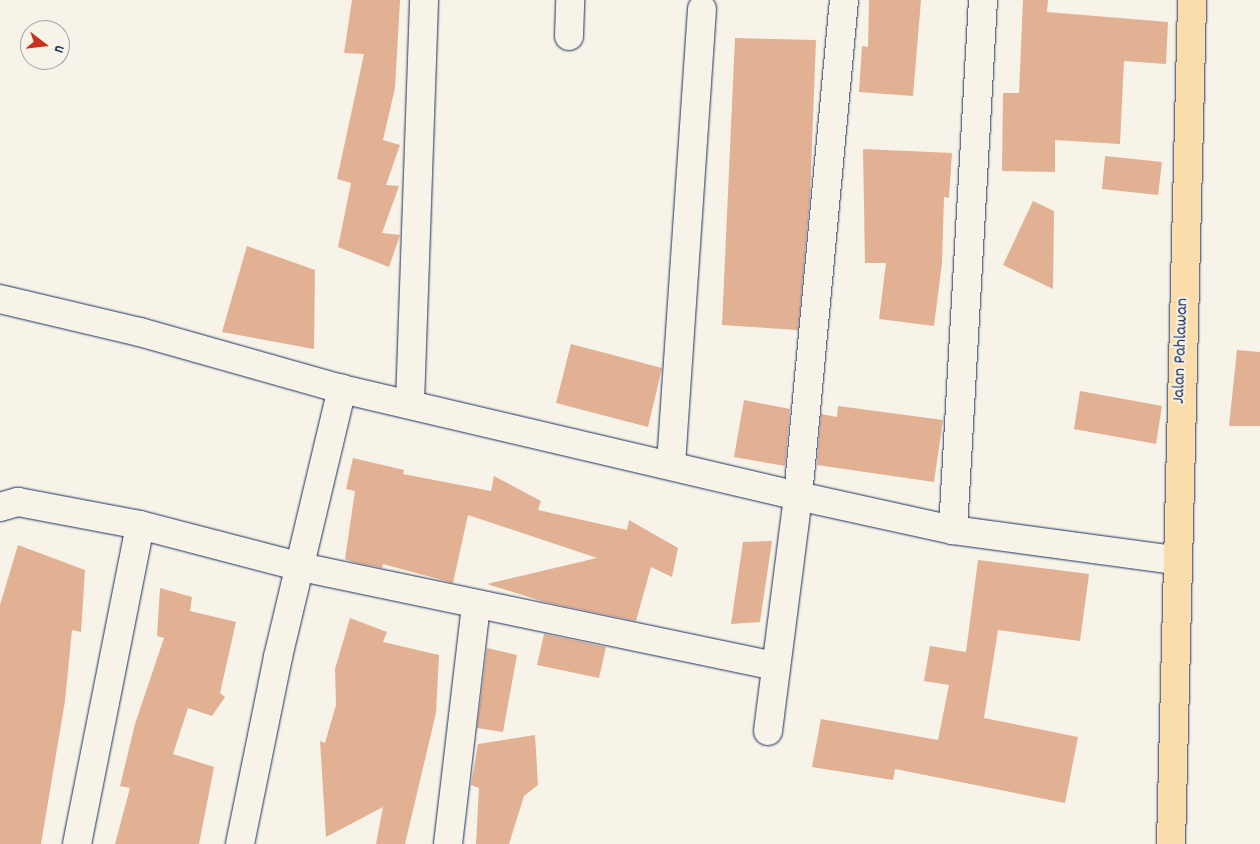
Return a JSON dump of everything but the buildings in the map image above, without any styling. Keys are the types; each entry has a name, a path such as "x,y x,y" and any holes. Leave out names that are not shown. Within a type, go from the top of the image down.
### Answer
{"highway":[{"name":"Jalan Pahlawan","path":"1171,844 1176,560 1192,0"}],"street":[{"path":"410,403 424,0"},
{"path":"569,36 570,0"},
{"path":"768,731 774,666 798,496 844,0"},
{"path":"953,530 983,0"},
{"path":"671,464 702,9"},
{"path":"0,299 140,332 342,389 671,464 798,496 953,530 1176,560"},
{"path":"240,844 342,389"},
{"path":"0,507 18,502 140,525 301,567 774,666"},
{"path":"76,844 140,525"},
{"path":"448,844 476,604"}]}
